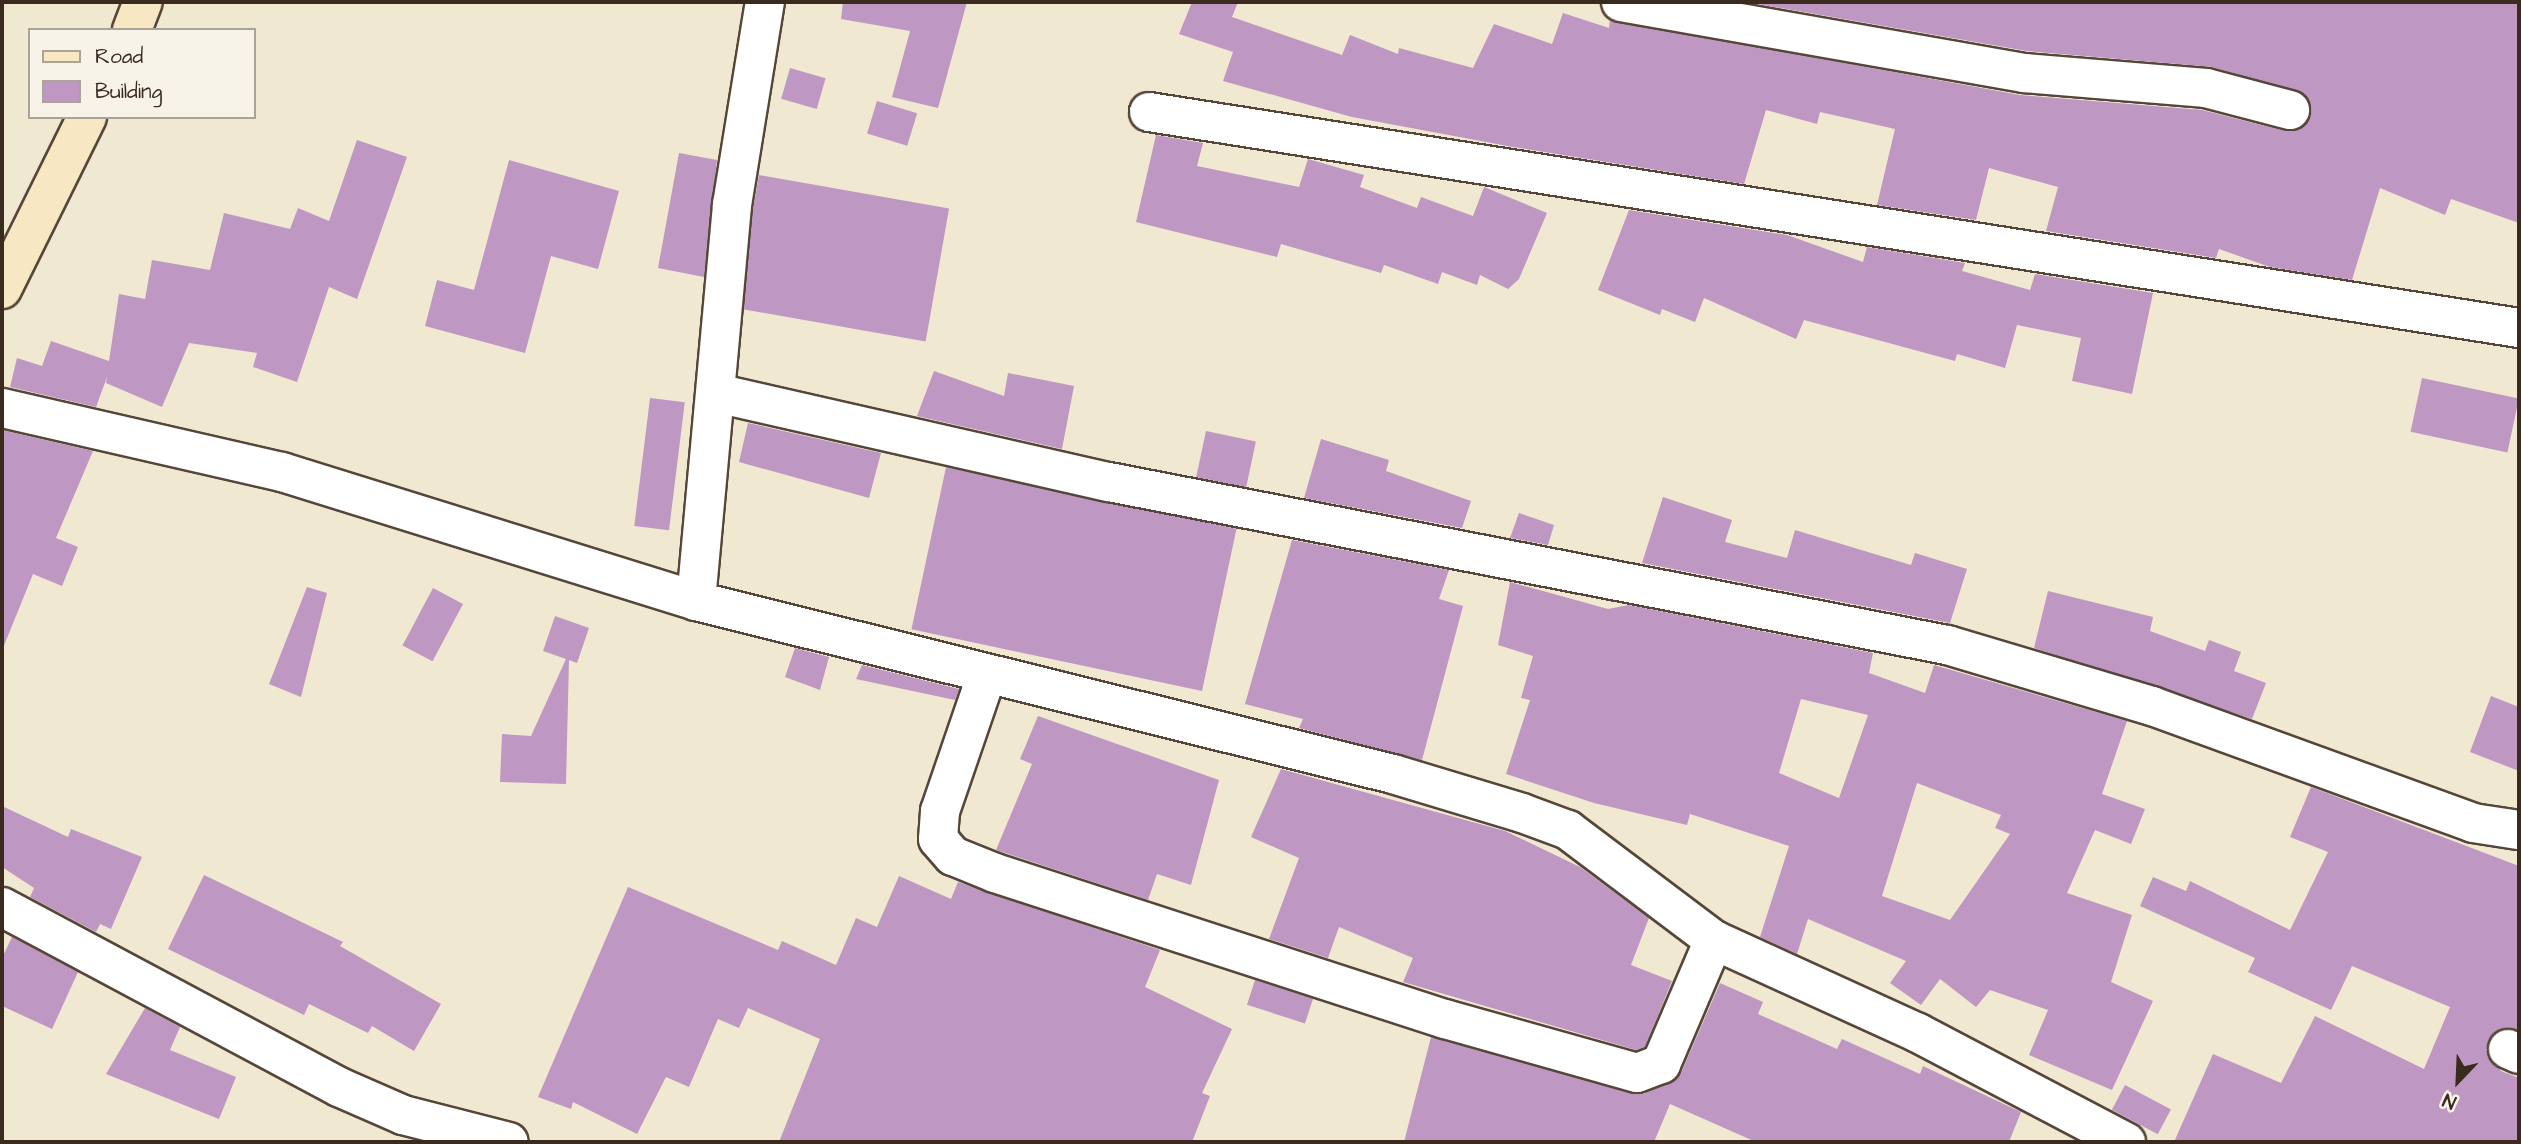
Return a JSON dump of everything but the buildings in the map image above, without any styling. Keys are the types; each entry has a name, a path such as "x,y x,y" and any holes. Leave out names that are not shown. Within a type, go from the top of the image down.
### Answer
{"street":[{"path":"133,28 143,2"},
{"path":"696,601 732,205 765,2"},
{"path":"1621,2 2024,73 2206,88 2290,110"},
{"path":"1149,112 2519,328"},
{"path":"2,289 86,119"},
{"path":"716,393 1109,482 1947,645 2152,706 2473,822 2519,830"},
{"path":"2,408 282,472 696,601 1393,774 1521,813 1568,830 1714,940 1918,1033 2126,1142"},
{"path":"987,674 940,811 938,839 953,856 995,873 1445,1019 1637,1073 1661,1064 1714,940"},
{"path":"2,906 339,1087 425,1122 509,1142"}]}
